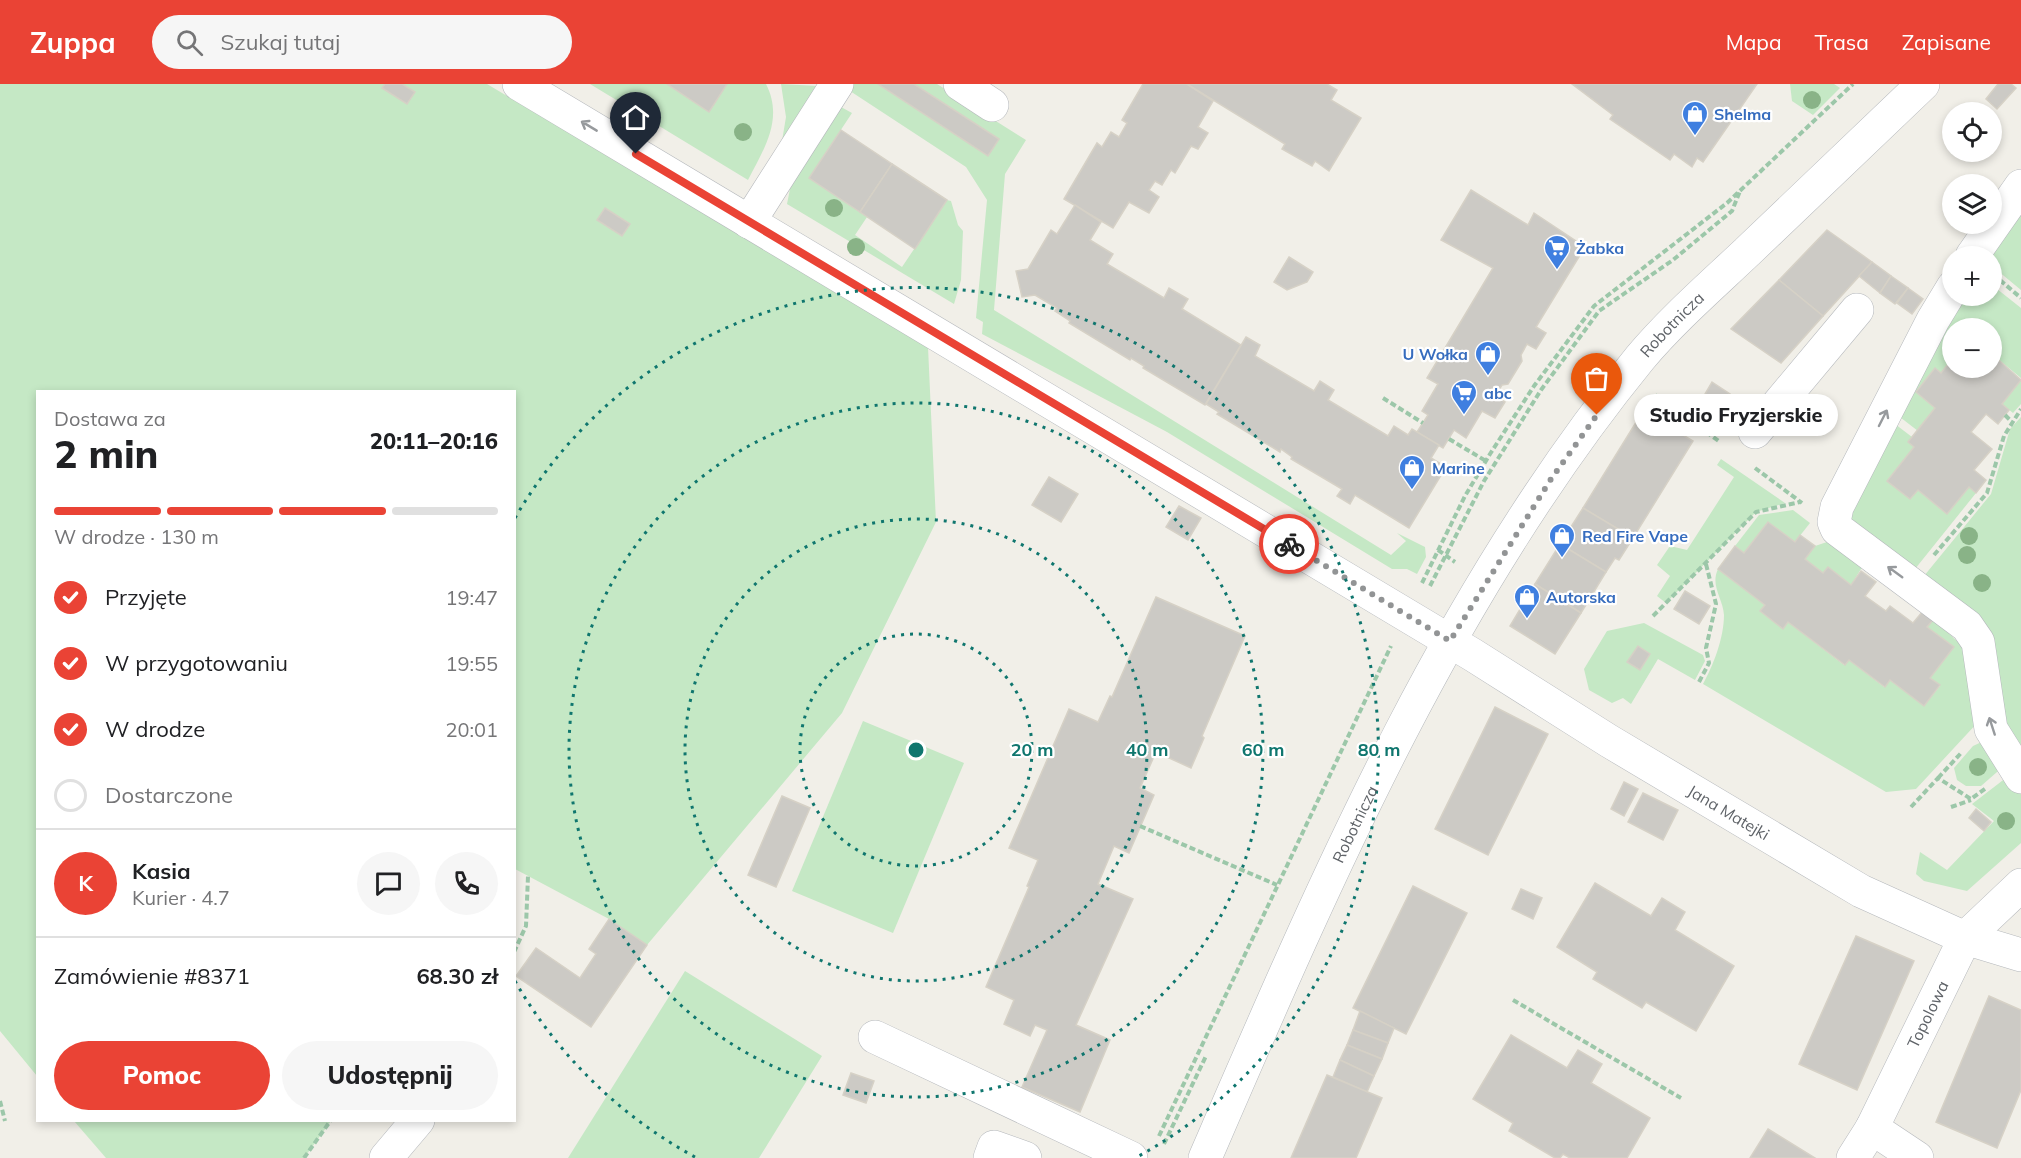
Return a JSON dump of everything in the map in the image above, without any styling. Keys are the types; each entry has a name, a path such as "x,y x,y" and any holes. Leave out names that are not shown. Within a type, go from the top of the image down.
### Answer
{"street":[{"name":"Jana Matejki","path":"519,84 560,94 749,222 1406,614 1609,741 1852,886 1965,938 2021,955"},
{"path":"749,222 837,84"},
{"path":"960,84 992,105"},
{"name":"Robotnicza","path":"1206,1158 1357,820 1450,641 1551,479 1642,357 1704,293 1923,84"},
{"path":"1979,246 2021,186"},
{"path":"1942,305 1837,507 1834,522 1837,529 1967,627 1978,642 1991,729 2017,772"},
{"path":"1755,432 1857,310"},
{"name":"Topolowa","path":"1853,1158 1872,1128 1965,938 2021,885"},
{"path":"875,1037 1131,1158"},
{"path":"386,1158 416,1122"},
{"path":"1872,1128 1917,1158"},
{"path":"990,1158 994,1147 1025,1158"}],"path":[{"path":"1158,1137 1406,614 1465,496 1534,386 1594,306 1727,203 1853,84"},
{"path":"2002,282 2021,298"},
{"path":"1383,398 1423,423"},
{"path":"1911,584 1987,493 2011,421 2021,409"},
{"path":"2005,416 2011,421"},
{"path":"1449,439 1486,461"},
{"path":"1653,615 1756,512 1801,502"},
{"path":"1699,682 1709,663 1706,648 1716,604 1706,564"},
{"path":"1951,807 1971,799 2017,772"},
{"path":"1911,807 1938,778 1971,799"},
{"path":"1140,826 1277,885"},
{"path":"516,948 526,926 528,876"},
{"path":"1513,1000 1681,1098"},
{"path":"0,1101 5,1121"},
{"path":"304,1158 331,1122"}],"green space":[{"path":"0,84 487,84 928,347 936,522 842,713 647,945 609,919 516,870 516,390 36,390 36,1075 0,1031"},
{"path":"590,84 667,84 709,111 727,84 766,84 773,109 770,134 748,180"},
{"path":"781,84 818,86 782,141 786,117"},
{"path":"854,84 937,84 1026,140 1005,174 994,310 1391,555 1406,541 1397,533 1425,547 1426,557 1417,574 1407,569 1392,569 1167,432 982,334 983,322 976,318 987,200 966,167 850,91"},
{"path":"1790,84 1834,84 1840,88 1813,115 1792,101"},
{"path":"841,107 852,113 809,178 867,217 855,235 902,267 947,200 951,201 958,225 963,231 961,280 954,304 787,204 791,184"},
{"path":"2019,215 2021,216 2021,290 2002,274 2002,246 1996,246"},
{"path":"2002,293 2021,308 2021,378 2002,362 2002,318 1946,318 1953,306 2002,306"},
{"path":"1942,326 1942,372 1934,369 1916,392 1935,408 1918,431 1896,414"},
{"path":"2021,380 2021,404 2013,413 2002,404"},
{"path":"2021,417 2021,755 2000,722 1990,662 1924,576 1991,494 2010,429"},
{"path":"1891,421 1912,437 1908,442 1914,447 1887,481 1910,499 1918,490 1947,514 1969,487 1976,493 1915,569 1838,518"},
{"path":"1721,459 1785,503 1756,512 1666,603 1657,596 1670,576 1657,565 1670,546 1687,550 1734,477 1717,465"},
{"path":"1793,510 1810,523 1795,542 1744,553 1735,546 1759,515"},
{"path":"1836,539 1866,561 1851,585 1828,567 1823,573 1805,559 1815,546"},
{"path":"1718,569 1765,605 1760,611 1783,629 1788,622 1844,665 1849,660 1884,687 1890,680 1924,706 1940,686 1930,678 1953,648 1927,627 1934,619 1964,648 1979,721 1916,789 1886,792 1703,684 1717,651 1724,624 1723,609 1715,581"},
{"path":"1644,623 1703,655 1705,661 1695,680 1658,659 1631,704 1623,698 1612,703 1589,690 1584,669 1607,631"},
{"path":"863,721 964,763 893,933 792,891"},
{"path":"1988,739 2005,765 1981,786 1966,786 1957,780 1954,768 1973,746"},
{"path":"2011,774 2021,784 2021,843 1967,891 1924,881 1916,874 1920,852 1947,870 1994,821 1972,804"},
{"path":"685,971 822,1056 759,1158 568,1158"},
{"path":"75,1122 330,1122 304,1158 106,1158"}],"building":[{"path":"385,84 402,84 415,92 407,104 382,88"},
{"path":"667,84 727,84 709,112"},
{"path":"878,84 914,84 999,139 988,156"},
{"path":"1143,84 1187,84 1213,101 1198,127 1208,133 1198,149 1191,146 1175,173 1171,170 1162,185 1155,181 1149,190 1159,197 1149,213 1129,202 1113,228 1064,199 1097,143 1102,147 1111,132 1119,137 1127,123 1122,120"},
{"path":"1187,84 1327,84 1337,90 1331,100 1361,118 1329,171 1315,161 1312,166 1282,149 1285,144"},
{"path":"1572,84 1757,84 1703,162 1697,158 1692,167 1674,154 1670,160 1610,119 1613,115"},
{"path":"1998,84 2011,84 2016,88 2002,103 1989,102 1986,99"},
{"path":"841,130 892,164 860,212 809,178"},
{"path":"892,164 947,200 915,249 860,212"},
{"path":"1471,190 1528,225 1534,213 1585,247 1536,327 1546,333 1536,349 1527,344 1521,355 1522,361 1508,384 1502,385 1495,396 1505,402 1495,418 1482,411 1466,438 1454,430 1443,448 1417,432 1428,415 1422,411 1438,384 1427,378 1493,268 1441,240"},
{"path":"1075,205 1101,222 1090,240 1113,254 1107,264 1164,298 1169,288 1188,299 1182,309 1241,345 1205,405 1143,368 1144,366 1131,358 1130,360 1069,323 1070,321 1055,311 1057,308 1035,295 1022,297 1016,271 1028,269 1051,230 1057,234"},
{"path":"605,208 630,224 622,236 597,220"},
{"path":"1827,230 1872,262 1823,316 1779,280"},
{"path":"1289,257 1313,272 1307,282 1287,290 1274,282"},
{"path":"1872,262 1891,276 1880,293 1859,276"},
{"path":"1891,276 1908,288 1895,304 1880,293"},
{"path":"1779,280 1823,316 1781,363 1731,329"},
{"path":"1908,288 1923,299 1912,314 1897,303"},
{"path":"1246,337 1260,345 1255,356 1314,391 1320,381 1334,390 1328,400 1388,436 1394,426 1408,435 1412,429 1439,445 1431,458 1446,467 1409,528 1355,495 1350,504 1337,496 1342,489 1291,459 1292,457 1281,449 1280,452 1217,414 1219,412 1206,404"},
{"path":"2002,363 2021,380 2002,404 2009,410 1998,424 1986,414 1971,432 1992,449 1974,470 1986,480 1976,493 1969,487 1947,514 1918,490 1910,499 1887,481 1914,447 1908,442 1935,408 1916,392 1935,368 1941,373 1942,378 2002,378"},
{"path":"1712,382 1730,394 1722,405 1705,394"},
{"path":"1643,411 1693,441 1633,538 1583,508"},
{"path":"1049,477 1078,494 1061,522 1032,505"},
{"path":"1179,506 1201,518 1188,540 1166,527"},
{"path":"1583,508 1633,538 1619,560 1615,558 1606,572 1560,544"},
{"path":"1768,522 1795,542 1800,535 1815,546 1805,559 1823,573 1828,567 1851,585 1861,571 1876,582 1865,596 1886,611 1890,606 1913,623 1923,611 1934,619 1927,627 1954,647 1930,678 1940,685 1924,706 1890,680 1885,687 1849,660 1845,665 1788,622 1783,629 1760,611 1765,605 1718,569 1735,546 1744,553"},
{"path":"1560,544 1606,572 1581,613 1535,584"},
{"path":"1535,584 1581,613 1555,654 1510,626"},
{"path":"1685,591 1710,606 1699,624 1674,609"},
{"path":"1156,597 1245,636 1202,736 1204,738 1191,768 1156,752 1140,788 1154,795 1129,853 1114,846 1098,884 1133,899 1076,1025 1110,1040 1080,1112 1022,1087 1047,1030 1035,1025 1030,1036 1004,1024 1014,1000 986,987 1029,887 1027,886 1038,860 1009,848 1069,709 1098,722 1110,696 1112,697"},
{"path":"1638,646 1650,654 1640,670 1627,662"},
{"path":"1495,707 1548,734 1488,855 1435,829"},
{"path":"1624,782 1638,789 1624,816 1611,809"},
{"path":"1643,793 1678,810 1663,840 1628,822"},
{"path":"782,796 810,808 776,887 748,875"},
{"path":"1976,809 1991,822 1984,831 1969,818"},
{"path":"1595,883 1651,916 1662,898 1685,912 1675,930 1734,966 1696,1031 1646,1002 1642,1008 1593,979 1597,972 1557,947"},
{"path":"1413,886 1467,913 1406,1034 1353,1008"},
{"path":"1521,889 1542,898 1533,919 1512,909"},
{"path":"609,919 647,945 591,1027 516,976 536,948 580,978 596,954 589,949"},
{"path":"1856,936 1914,961 1857,1090 1799,1064"},
{"path":"1989,996 2021,1010 2021,1090 1997,1148 1936,1122"},
{"path":"1360,1011 1394,1028 1388,1043 1353,1030"},
{"path":"1353,1030 1388,1043 1382,1059 1347,1045"},
{"path":"1511,1035 1567,1068 1578,1050 1602,1064 1591,1083 1650,1118 1627,1158 1570,1158 1563,1154 1560,1158 1555,1158 1509,1131 1513,1123 1473,1099"},
{"path":"1347,1045 1382,1059 1374,1076 1340,1060"},
{"path":"1340,1060 1374,1076 1367,1092 1333,1077"},
{"path":"851,1073 874,1081 866,1103 843,1095"},
{"path":"1327,1075 1382,1098 1356,1158 1291,1158"},
{"path":"1768,1129 1815,1158 1750,1158"}],"way so far":[{"path":"1289,544 1450,641 1551,479 1597,415"}],"place":[{"name":"Shelma","path":"1695,137"},
{"name":"Żabka","path":"1557,271"},
{"name":"U Wołka","path":"1488,377"},
{"name":"Studio Fryzjerskie","path":"1597,415"},
{"name":"abc","path":"1464,416"},
{"name":"Marine","path":"1412,491"},
{"name":"Red Fire Vape","path":"1562,559"},
{"name":"Autorska","path":"1527,620"}],"route":[{"path":"636,154 1289,544"}]}
